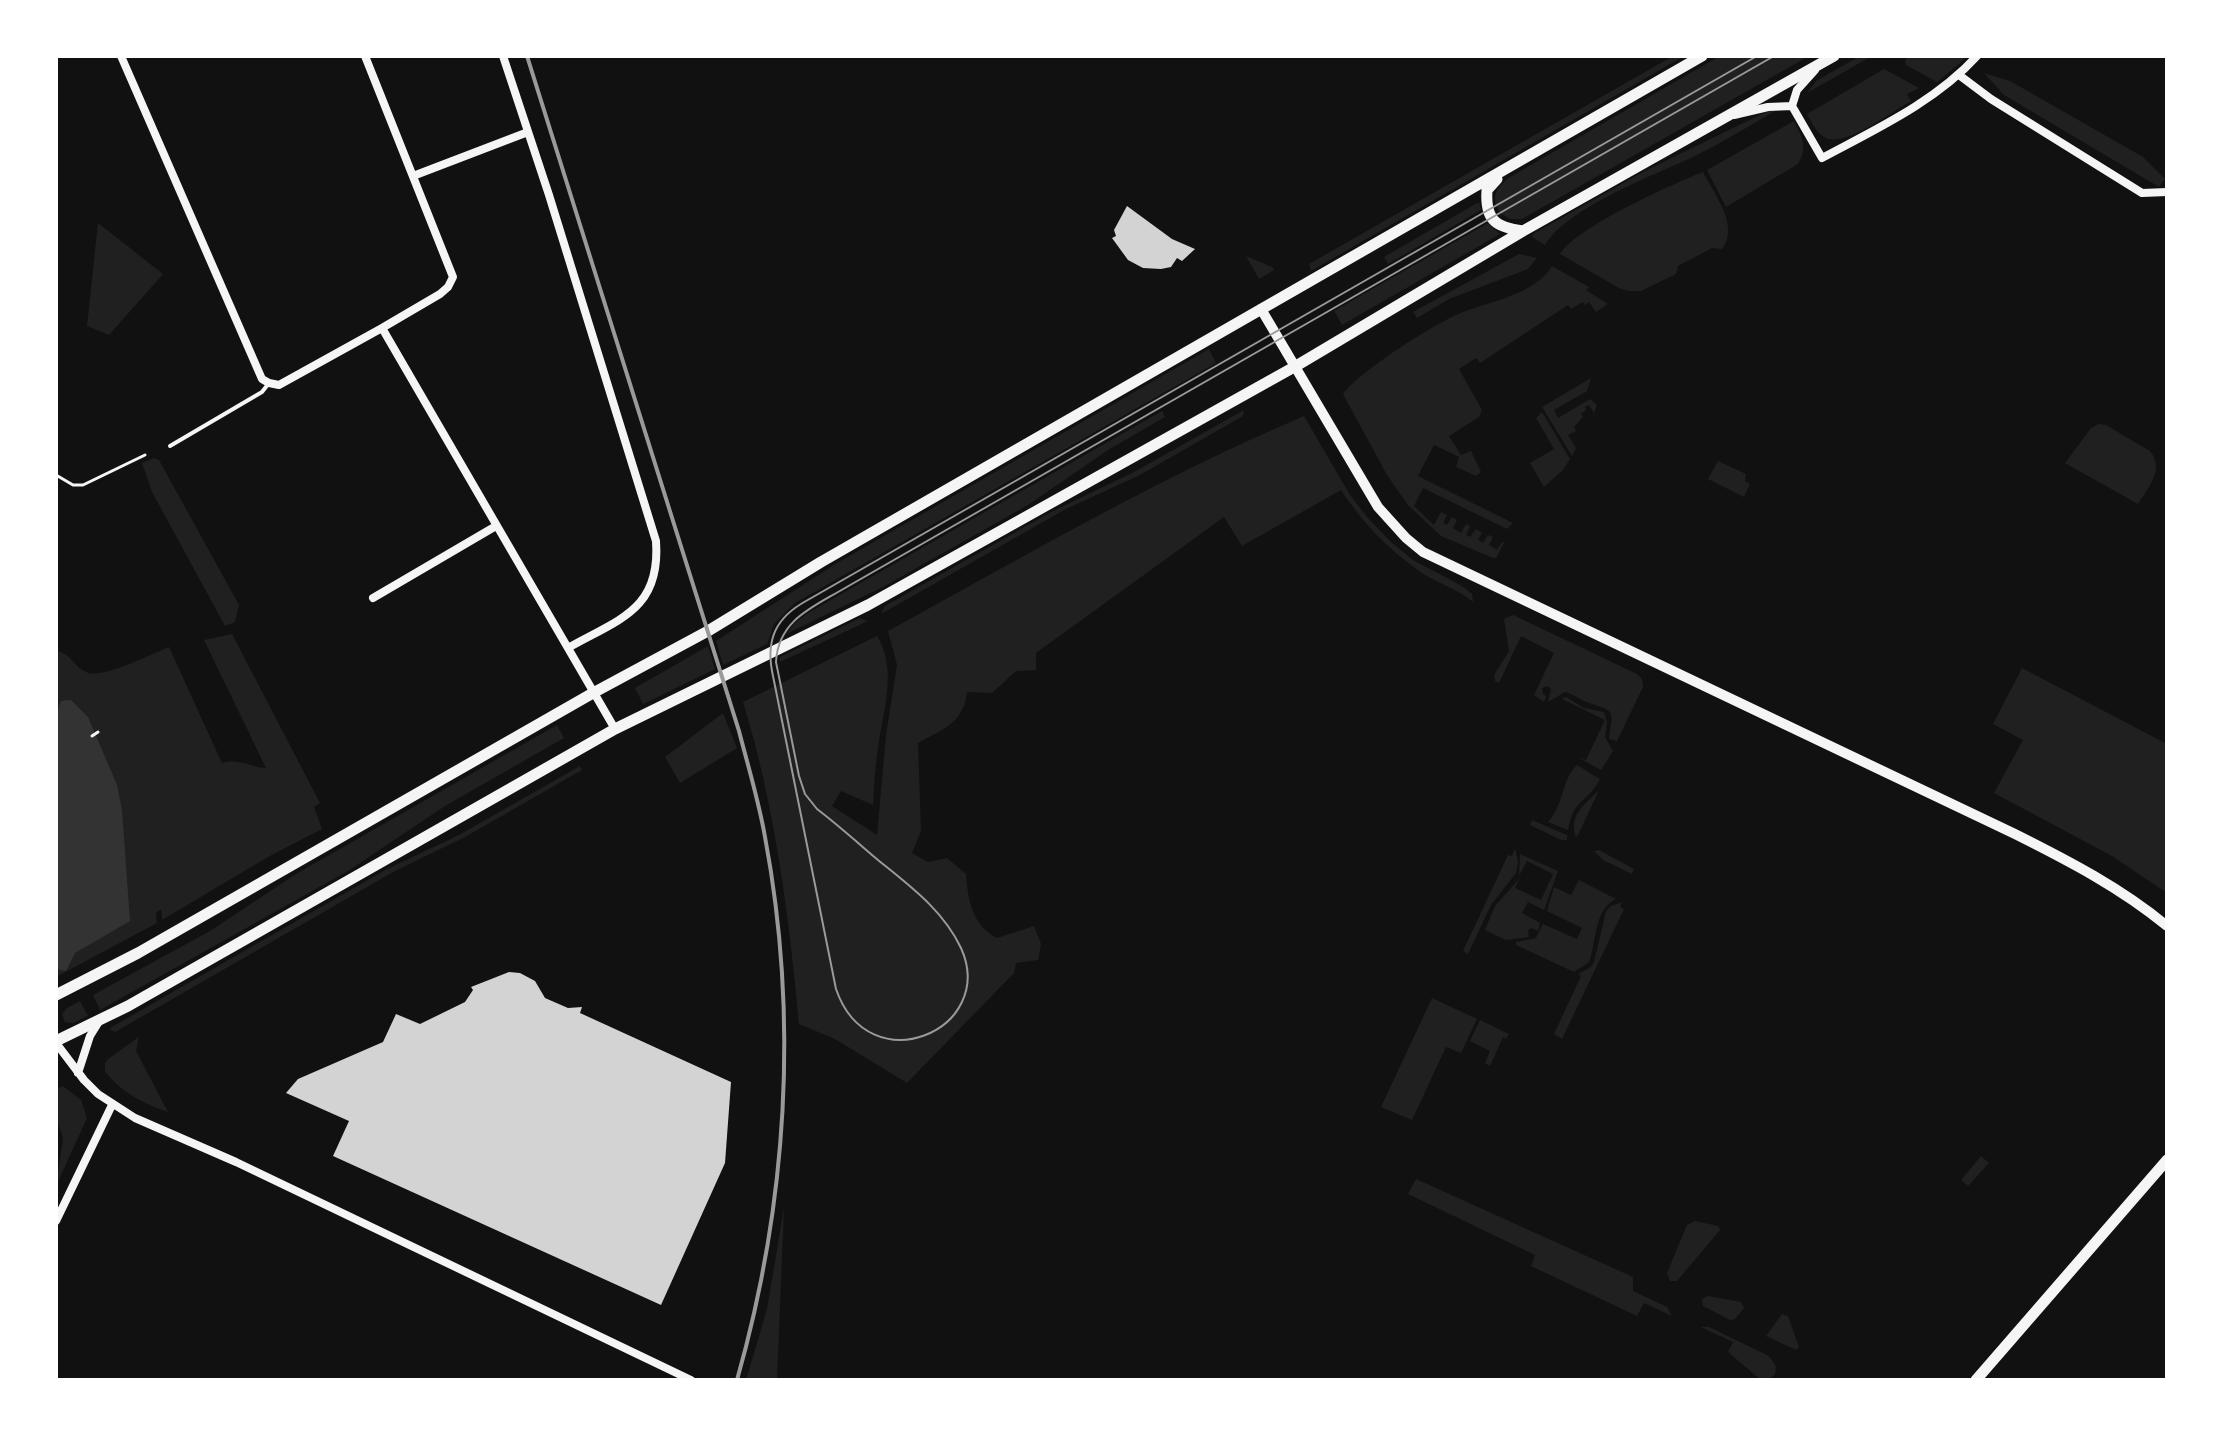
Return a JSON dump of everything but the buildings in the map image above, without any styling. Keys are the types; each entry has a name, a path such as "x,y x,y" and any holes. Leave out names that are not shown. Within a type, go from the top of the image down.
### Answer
{"main road":[{"path":"56,995 138,953 593,693 708,631 821,562 1702,56"},
{"path":"56,1042 615,729 868,605 1296,366 1523,231 1834,56"},
{"path":"1506,170 1487,190 1487,210 1491,218 1506,229 1523,231"},
{"path":"1976,1380 2167,1160"}],"street":[{"path":"121,56 258,373 269,383 279,385 440,294 453,277 365,56"},
{"path":"503,56 656,541 652,586 644,598 624,616 568,648"},
{"path":"1821,64 1797,90 1792,106 1822,158 1901,116 1959,75 1977,56"},
{"path":"1959,75 1991,99 2142,193 2167,192"},
{"path":"1727,117 1768,107 1792,106"},
{"path":"413,176 528,132"},
{"path":"1261,309 1378,507 1423,552 2028,840 2125,894 2167,926"},
{"path":"382,328 615,729"},
{"path":"373,598 496,526"},
{"path":"78,1073 90,1036 100,1020"},
{"path":"56,1042 78,1073 112,1105 147,1124 228,1158 691,1380"},
{"path":"56,1221 112,1105"}],"lane":[{"path":"170,446 262,392 269,383"}],"path":[{"path":"56,475 73,485 83,485 145,455"},
{"path":"92,736 98,732"}],"shaded area":[{"path":"1673,56 1684,56 1311,271 1309,264"},
{"path":"1720,56 1809,56 1522,219 1510,219 1500,213 1495,202 1496,193 1510,177"},
{"path":"1860,56 1872,56 1807,93 1816,81"},
{"path":"1908,56 1960,56 1965,59 1937,82 1906,65"},
{"path":"1884,69 1919,88 1907,94 1911,101 1857,133 1835,139 1820,134 1807,114"},
{"path":"1984,73 2010,81 2143,157 2165,179 2159,187 2004,95"},
{"path":"1770,110 1775,111 1714,146 1591,206 1556,231 1545,245 1532,237 1645,171"},
{"path":"1794,121 1803,147 1798,164 1726,207 1707,170"},
{"path":"1703,172 1727,220 1727,240 1722,249 1712,248 1678,266 1676,274 1641,291 1619,288 1560,254 1584,232 1604,220"},
{"path":"1479,202 1481,210 1388,264 1384,257"},
{"path":"98,223 163,274 109,335 87,326"},
{"path":"1488,223 1500,234 1342,325 1334,311"},
{"path":"1519,254 1537,258 1528,269 1449,299 1417,318 1413,312"},
{"path":"1246,256 1272,267 1274,270 1259,279"},
{"path":"1552,266 1589,287 1586,290 1608,304 1596,312 1589,302 1571,309 1568,305 1480,363 1476,358 1459,369 1482,410 1479,417 1449,436 1461,455 1471,451 1481,472 1476,476 1456,467 1459,457 1434,445 1418,476 1513,523 1507,529 1423,488 1414,506 1434,525 1441,512 1447,515 1443,523 1447,525 1452,517 1457,520 1453,528 1461,533 1466,524 1470,526 1466,535 1470,537 1476,529 1482,533 1478,540 1483,543 1488,535 1493,537 1489,545 1497,550 1504,543 1496,558 1493,558 1441,536 1408,505 1387,475 1343,394 1378,363 1428,330 1454,316 1533,285"},
{"path":"1209,349 1216,363 795,603 774,624 767,644 723,665 716,641 837,563"},
{"path":"1591,378 1587,391 1554,410 1558,418 1590,399 1597,405 1594,413 1589,405 1585,407 1581,414 1583,417 1574,427 1576,431 1568,435 1576,448 1572,456 1542,407"},
{"path":"1244,410 1243,416 1140,475 1066,509 881,614 885,606 1051,512 1134,472"},
{"path":"1162,411 1165,417 1108,450 1028,505 883,587 786,634 808,613"},
{"path":"1542,412 1570,459 1544,487 1530,463 1554,449 1536,418"},
{"path":"1304,416 1350,495 1367,517 1413,560 1472,594 1473,602 1426,575 1396,553 1366,524 1341,490 1242,546 1224,517 1036,653 1036,670 1016,671 992,693 967,692 957,718 918,743 921,831 912,853 928,862 947,858 966,874 973,911 982,926 997,938 1034,926 1041,944 1038,960 1016,963 1014,973 907,1083 835,1039 799,1024 791,943 772,821 743,702 877,636 887,663 888,677 873,805 841,791 832,806 877,835 886,735 897,665 888,631 1145,491"},
{"path":"2099,424 2150,451 2154,458 2153,478 2138,504 2065,463 2091,428"},
{"path":"154,458 159,460 239,605 235,622 225,626 152,492 142,463"},
{"path":"1718,461 1746,474 1745,481 1750,484 1744,497 1708,479"},
{"path":"1513,615 1642,679 1643,687 1617,741 1609,739 1612,718 1605,708 1565,692 1548,702 1551,689 1548,686 1542,688 1546,696 1544,702 1534,695 1554,653 1521,636 1499,683 1495,681 1494,675 1509,651 1504,619"},
{"path":"860,618 868,621 780,662 780,657"},
{"path":"232,634 320,803 314,807 322,829 162,920 161,909 156,913 157,923 56,977 56,651 93,674 115,669 169,647 222,763 266,768 204,640"},
{"path":"708,646 715,669 643,704 635,688"},
{"path":"2022,668 2167,744 2167,893 2112,856 1994,793 2023,740 1993,724"},
{"path":"1566,697 1584,708 1604,712 1607,722 1605,737 1613,751 1601,770 1579,758 1586,760 1605,720 1562,699"},
{"path":"71,700 88,717 117,785 122,810 130,921 75,953 66,971 56,969 56,715 61,701"},
{"path":"723,713 737,748 680,783 665,757"},
{"path":"557,725 564,738 445,806 348,871 100,1010 93,995 210,931 296,874"},
{"path":"1577,765 1600,779 1577,806 1568,830 1548,822 1557,808 1568,777"},
{"path":"580,766 582,770 465,837 395,871 115,1032 111,1030 387,869 459,835"},
{"path":"1599,790 1578,835 1576,837 1576,816"},
{"path":"1532,820 1567,835 1567,840 1530,825"},
{"path":"1515,848 1518,862 1516,873 1491,905 1468,954 1463,951 1508,855 1512,856"},
{"path":"1599,850 1634,869 1632,874 1603,860 1594,851"},
{"path":"1520,854 1558,871 1544,910 1528,902 1522,913 1540,923 1538,931 1532,928 1528,930 1529,937 1506,940 1485,930 1495,906 1519,879 1515,888 1541,900 1553,874 1527,861 1519,876"},
{"path":"1579,880 1616,899 1599,919 1589,962 1574,972 1516,945 1516,942 1536,938 1543,924 1577,939 1582,928 1547,911 1554,887 1571,895"},
{"path":"1622,902 1620,907 1624,909 1562,1039 1554,1034 1581,976 1578,974 1594,962 1606,911"},
{"path":"1432,998 1477,1019 1461,1053 1446,1047 1412,1120 1381,1107"},
{"path":"80,1001 88,1016 73,1023 65,1022 62,1014"},
{"path":"1480,1020 1509,1034 1506,1039 1503,1037 1490,1066 1485,1063 1490,1051 1470,1041"},
{"path":"139,1037 136,1051 168,1112 133,1096 117,1085 105,1071 108,1059"},
{"path":"63,1086 81,1100 87,1118 56,1186 63,1138 56,1119 56,1089"},
{"path":"1981,1156 1989,1163 1968,1186 1961,1180"},
{"path":"1416,1179 1633,1277 1633,1291 1667,1307 1672,1316 1644,1303 1637,1316 1531,1266 1535,1255 1408,1194"},
{"path":"784,1208 777,1380 746,1380 767,1309"},
{"path":"1695,1221 1718,1226 1720,1230 1677,1281 1670,1281 1667,1273 1687,1225"},
{"path":"1708,1296 1741,1302 1744,1308 1735,1319 1730,1320 1703,1306 1702,1299"},
{"path":"1782,1314 1788,1316 1799,1347 1796,1350 1766,1336"},
{"path":"1701,1327 1709,1327 1769,1356 1776,1366 1775,1374 1769,1380 1761,1380 1728,1352 1733,1342"}],"tram line":[{"path":"1757,56 806,601 781,621 772,639 772,671 836,989 852,1018 875,1035 900,1040 925,1035 946,1022 962,1002 968,977 961,948 935,910 817,809 805,794 776,662 778,648 790,625 821,602 1774,56"}],"railway":[{"path":"527,56 739,731 757,797 776,905 784,1042 777,1179 754,1314 737,1380"}]}
